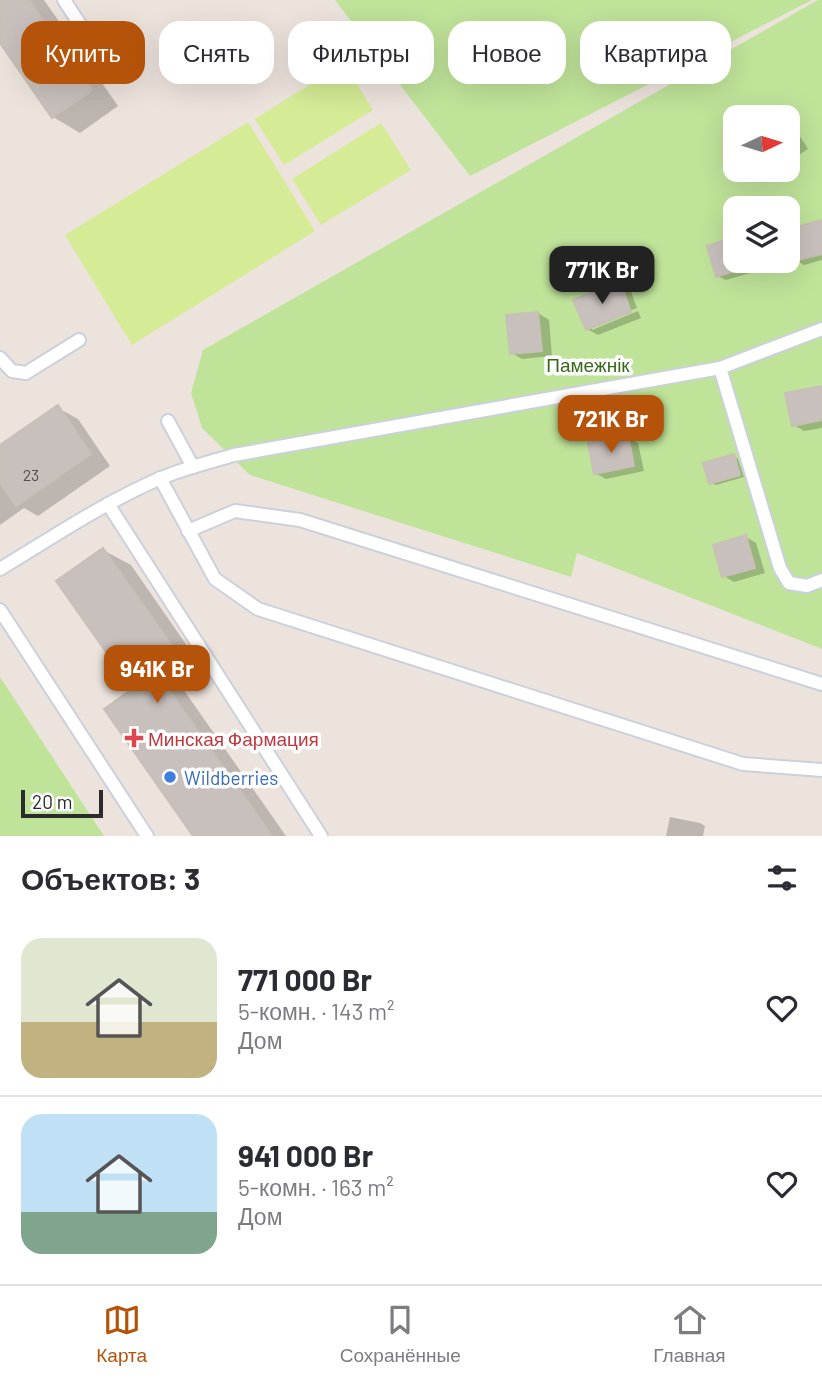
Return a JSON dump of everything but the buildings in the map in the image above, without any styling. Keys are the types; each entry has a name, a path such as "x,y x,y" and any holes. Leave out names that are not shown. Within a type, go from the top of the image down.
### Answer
{"lane":[{"path":"64,0 78,21"},
{"path":"0,569 108,504 160,478 234,455 720,368 822,329"},
{"path":"0,358 12,371 26,373 79,340"},
{"path":"720,368 780,568 789,583 807,586 822,580"},
{"path":"168,421 193,467"},
{"path":"160,478 215,579 258,609 743,764 822,770"},
{"path":"108,504 321,836"},
{"path":"188,531 235,510 300,520 822,684"},
{"path":"0,610 147,836"}],"green space":[{"path":"335,0 812,0 731,42 731,21 580,21 580,84 649,84 470,176 399,84 434,84 434,21 351,21"},
{"name":"Памежнік","path":"822,0 822,649 577,553 571,577 250,475 202,428 191,393 203,350 670,84 731,84 731,50"},
{"path":"311,84 357,84 373,110 284,165 255,119"},
{"path":"248,122 315,231 132,345 65,235"},
{"path":"381,123 411,170 321,225 292,179"},
{"path":"0,677 104,836 0,836"}],"place":[{"name":"Минская Фармация","path":"134,738"},
{"name":"Wildberries","path":"170,777"}]}
